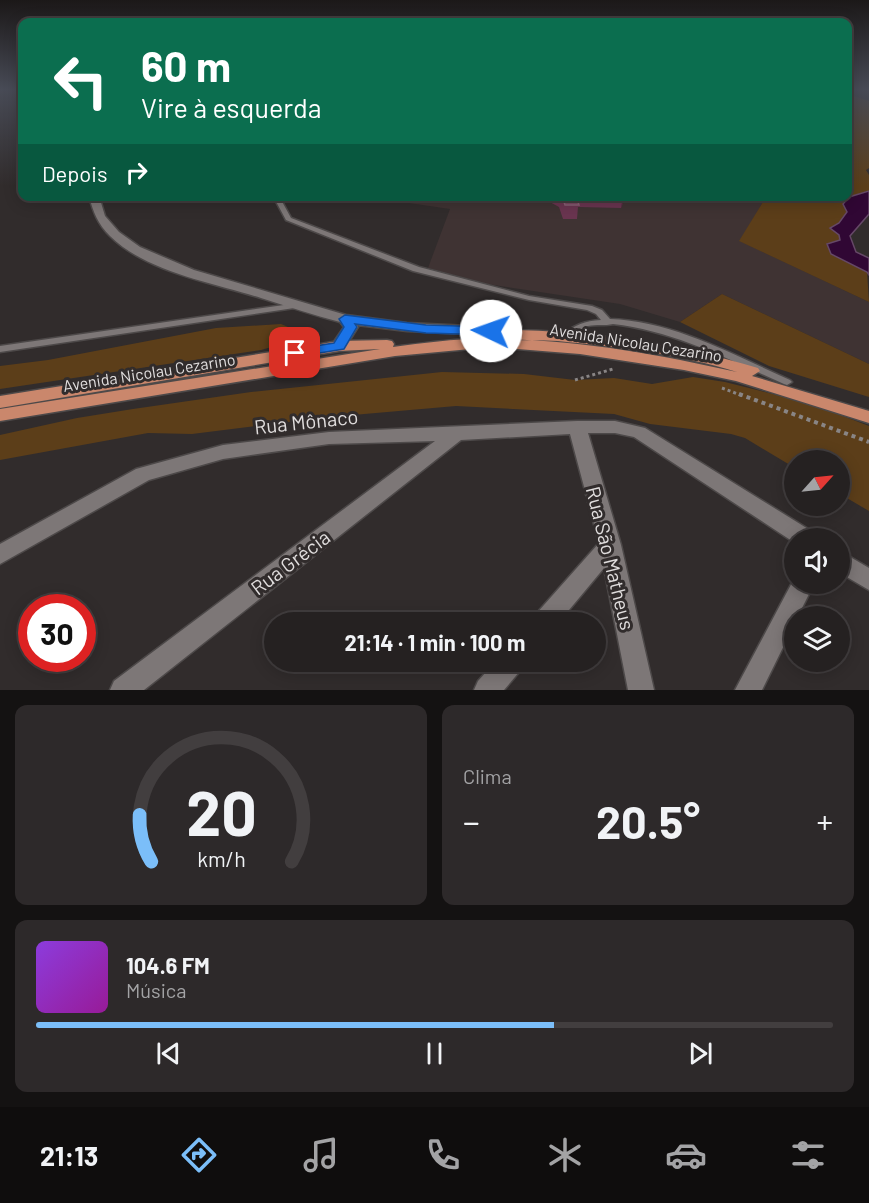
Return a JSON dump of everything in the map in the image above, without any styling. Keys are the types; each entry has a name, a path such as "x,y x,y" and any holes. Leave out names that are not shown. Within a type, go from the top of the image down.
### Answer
{"main road":[{"name":"Avenida Nicolau Cezarino","path":"0,402 339,346 534,333 667,351 733,365 869,407"},
{"name":"Avenida Nicolau Cezarino","path":"0,415 395,351 492,343 580,349 684,365 739,377 869,417"}],"street":[{"path":"94,201 95,207 112,231 138,251 170,266 298,305 345,319 426,329 534,333"},
{"path":"339,346 351,327 345,319"},
{"name":"Rua Mônaco","path":"0,555 143,474 187,460 223,452 329,438 578,427 615,427 639,432 789,528"},
{"name":"Rua São Matheus","path":"578,427 610,545 641,690"},
{"name":"Rua Grécia","path":"123,690 457,434"},
{"path":"553,612 610,545"},
{"path":"850,568 869,580"},
{"path":"748,690 798,594"},
{"path":"487,690 502,672"}],"lane":[{"path":"279,201 288,219 400,264 480,286 589,308 599,312 609,322"},
{"path":"0,349 298,305"},
{"path":"565,336 588,324 609,322 641,326 674,334 787,382"}],"path":[{"path":"575,380 617,367"},
{"path":"716,387 869,442"}],"shaded area":[{"path":"852,122 869,122 869,168 866,170 869,175 869,191 852,196"},
{"path":"869,191 869,214 850,236 856,252 869,258 869,275 831,254 827,244 840,240 839,235 830,228 839,223 847,212 843,204 846,201 852,201 852,196"},
{"path":"410,201 764,201 740,241 869,302 869,364 722,294 680,322 620,304 487,284 428,268 450,209 409,203"},
{"path":"764,201 849,201 848,212 839,223 840,240 831,254 867,272 869,302 739,241"},
{"path":"722,294 869,364 869,397 769,366 680,322"},
{"path":"281,324 288,327 289,337 275,346 261,350 0,389 0,366 48,360 216,328"},
{"path":"442,372 524,374 575,380 614,378 652,384 693,377 725,382 809,403 869,426 869,511 850,500 850,450 784,450 784,461 745,438 731,434 650,424 614,414 456,406 330,417 192,434 148,433 0,460 0,435 77,418 251,392"}],"building":[{"path":"564,201 578,201 579,205 565,205"}],"route":[{"path":"295,353 339,346 351,327 345,319 426,329 491,331"}]}
